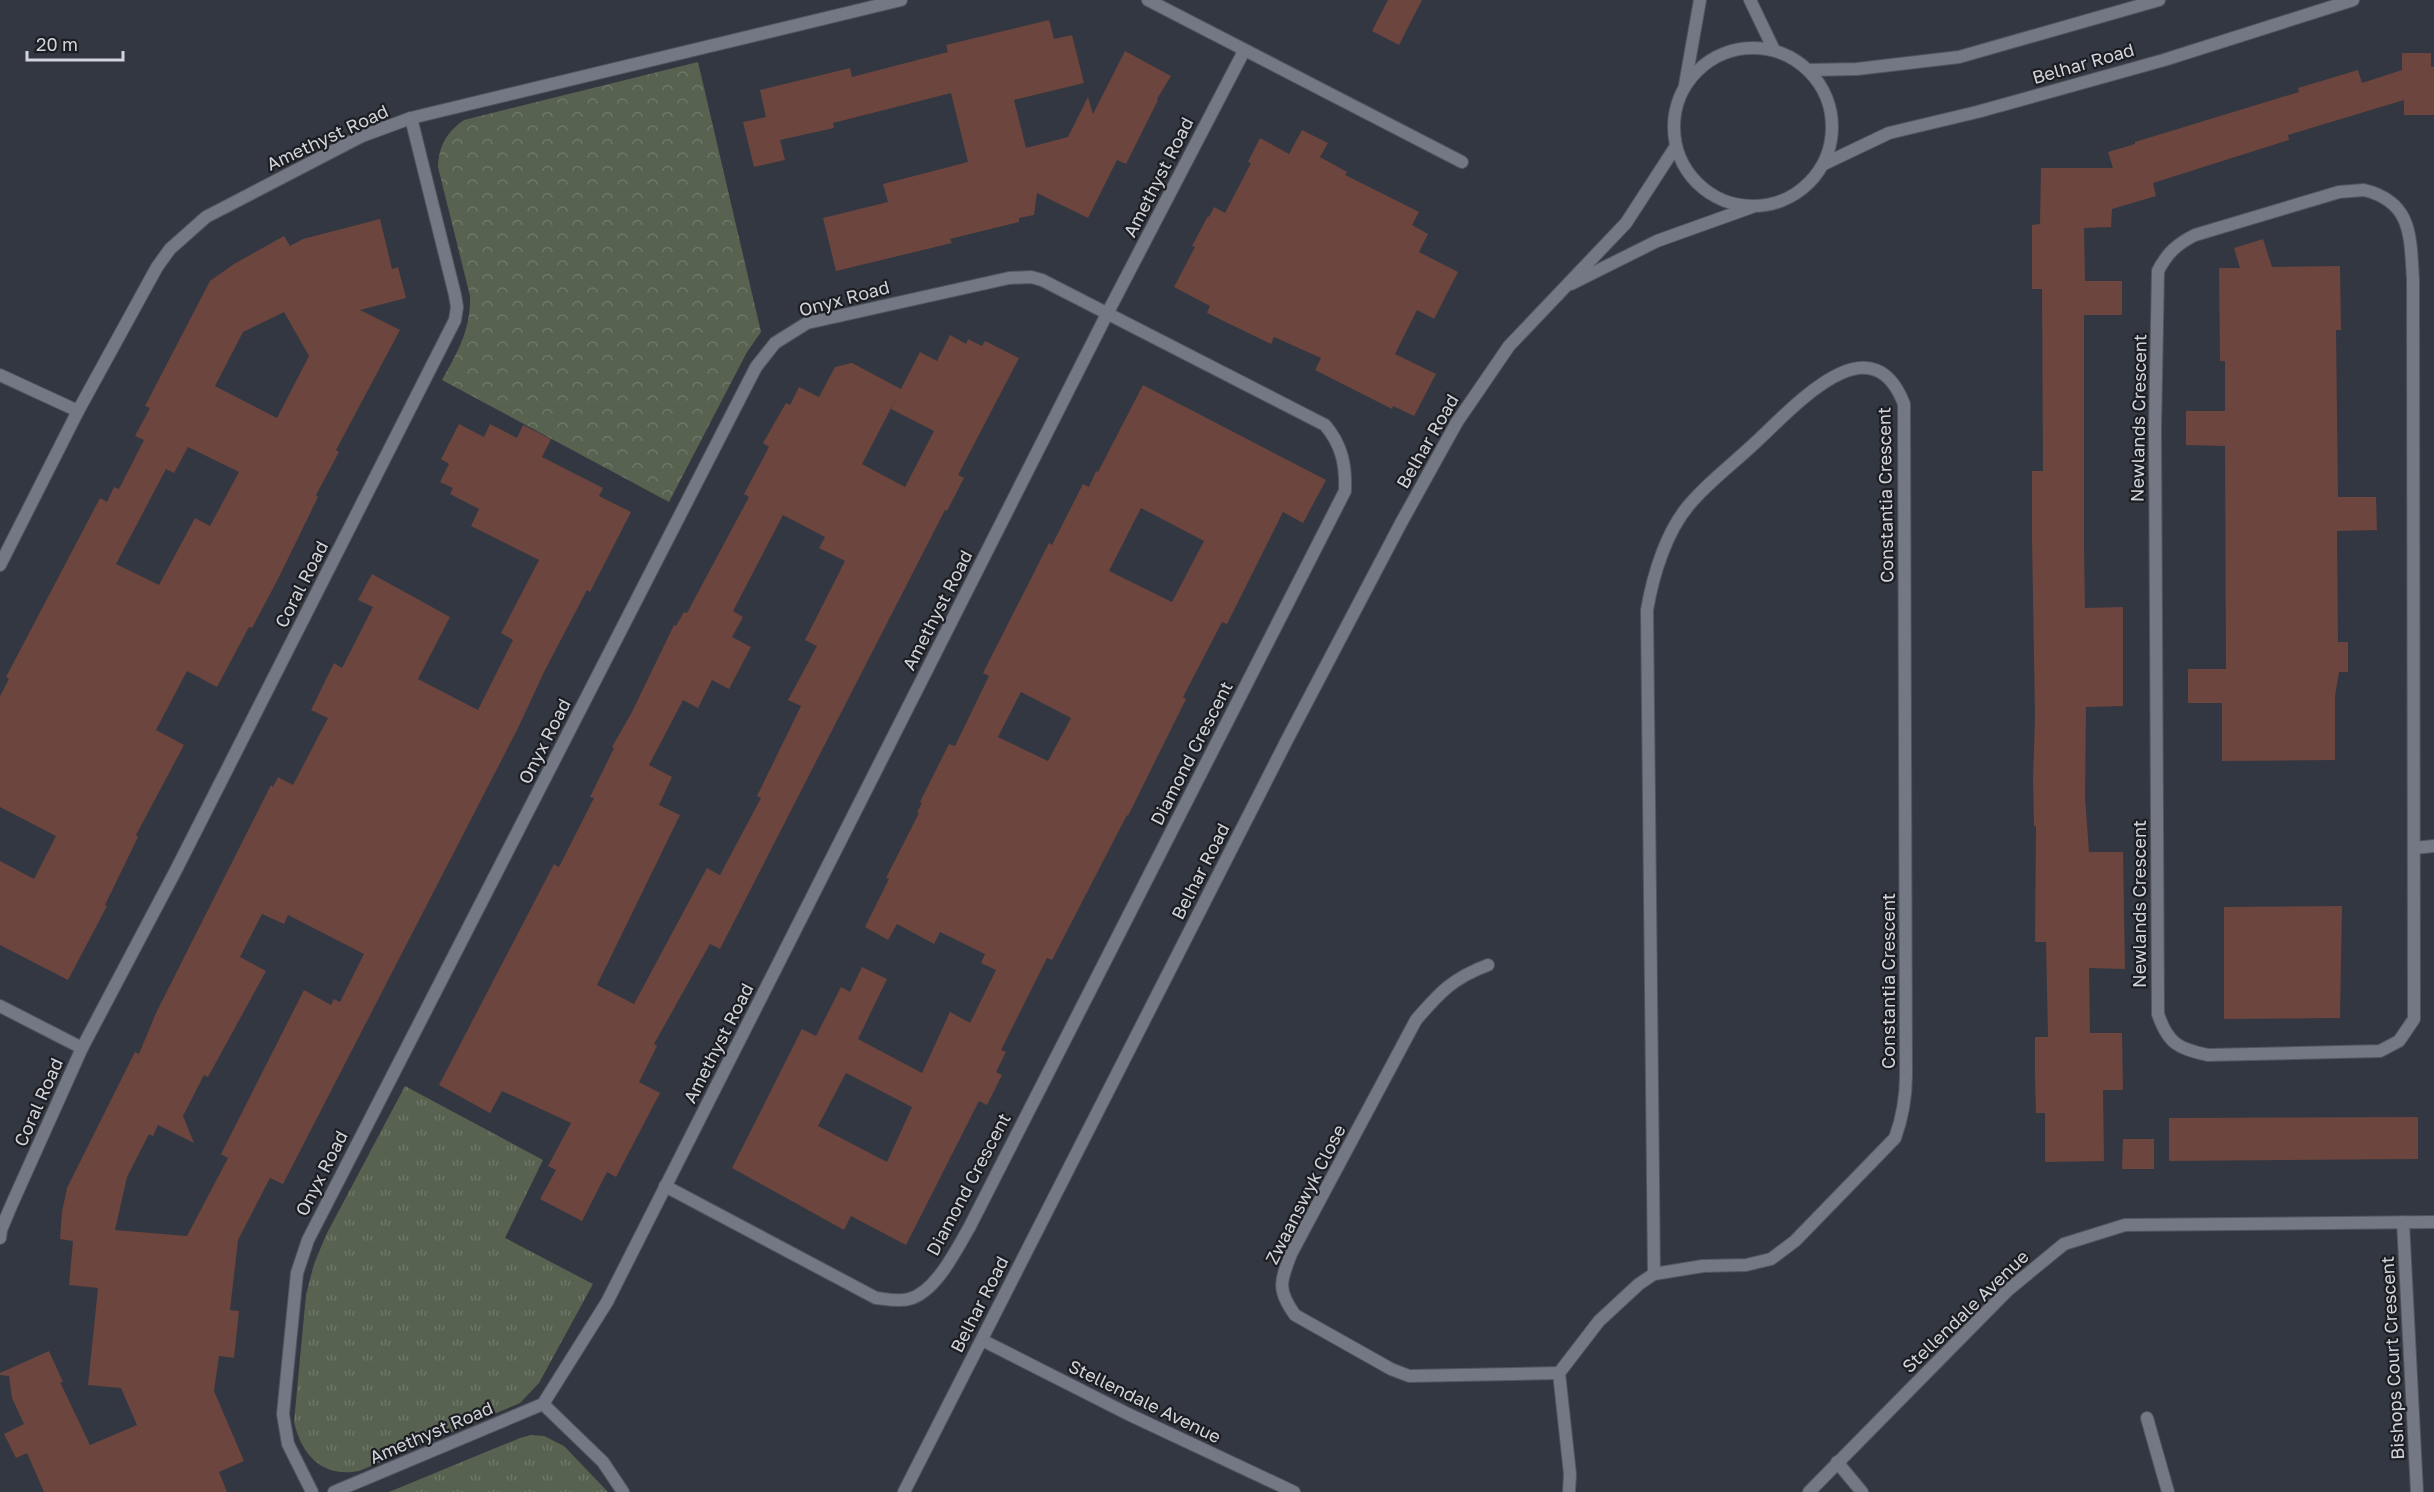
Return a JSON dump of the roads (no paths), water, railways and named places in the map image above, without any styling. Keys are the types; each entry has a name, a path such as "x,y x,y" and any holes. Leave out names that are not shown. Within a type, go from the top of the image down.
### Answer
{"street":[{"name":"Amethyst Road","path":"0,565 78,411 157,267 170,249 206,217 362,136 411,118 901,0"},
{"path":"1148,0 1462,162"},
{"path":"1685,86 1701,66 1723,53 1748,47 1773,50 1793,58 1809,70 1828,98 1833,132 1824,164 1800,192 1767,206 1752,207 1712,195 1696,182 1683,165 1676,146 1675,115 1685,86 1700,0"},
{"path":"1750,0 1773,50"},
{"path":"1809,70 1857,69 1959,57 2159,0"},
{"name":"Belhar Road","path":"1824,164 1889,133 2164,60 2353,0"},
{"name":"Amethyst Road","path":"334,1492 543,1404 607,1302 1108,312 1244,51"},
{"name":"Coral Road","path":"0,1238 11,1206 82,1048 182,859 455,320 457,307 455,295 411,118"},
{"name":"Belhar Road","path":"904,1492 1401,523 1456,422 1509,346 1626,223 1676,146"},
{"name":"Newlands Crescent","path":"2364,190 2380,194 2397,208 2410,229 2413,279 2414,848 2414,1019 2399,1041 2380,1051 2208,1055 2183,1050 2168,1036 2158,1014 2155,429 2158,271 2176,245 2194,234 2338,192 2364,190"},
{"name":"Belhar Road","path":"1562,288 1657,241 1752,207"},
{"name":"Onyx Road","path":"312,1492 288,1444 283,1407 297,1273 308,1240 756,367 766,352 775,343 807,323 1009,278 1031,277 1042,280 1108,312"},
{"name":"Diamond Crescent","path":"666,1186 876,1298 909,1299 927,1290 969,1228 1345,491 1346,472 1340,446 1325,425 1108,312"},
{"name":"Constantia Crescent","path":"1559,1373 1599,1321 1639,1284 1654,1274 1703,1266 1746,1265 1771,1260 1795,1241 1895,1138 1903,1117 1906,1096 1904,405 1892,382 1874,368 1847,370 1813,390 1688,505 1670,537 1651,586 1647,610 1654,1274"},
{"path":"0,375 78,411"},
{"path":"2414,848 2434,846"},
{"name":"Zwaanswyk Close","path":"1488,965 1463,974 1438,994 1416,1020 1292,1254 1281,1281 1285,1301 1295,1315 1391,1369 1409,1376 1559,1373"},
{"name":"Coral Road","path":"0,1006 82,1048"},
{"name":"Bishops Court Crescent","path":"2403,1221 2417,1492"},
{"name":"Stellendale Avenue","path":"1809,1492 2008,1290 2064,1244 2125,1225 2434,1222"},
{"name":"Stellendale Avenue","path":"982,1340 1128,1414 1294,1492"},
{"path":"1559,1373 1570,1474 1569,1492"},
{"path":"543,1404 603,1462 623,1492"},
{"path":"2147,1418 2168,1492"},
{"path":"1837,1462 1862,1492"}]}
